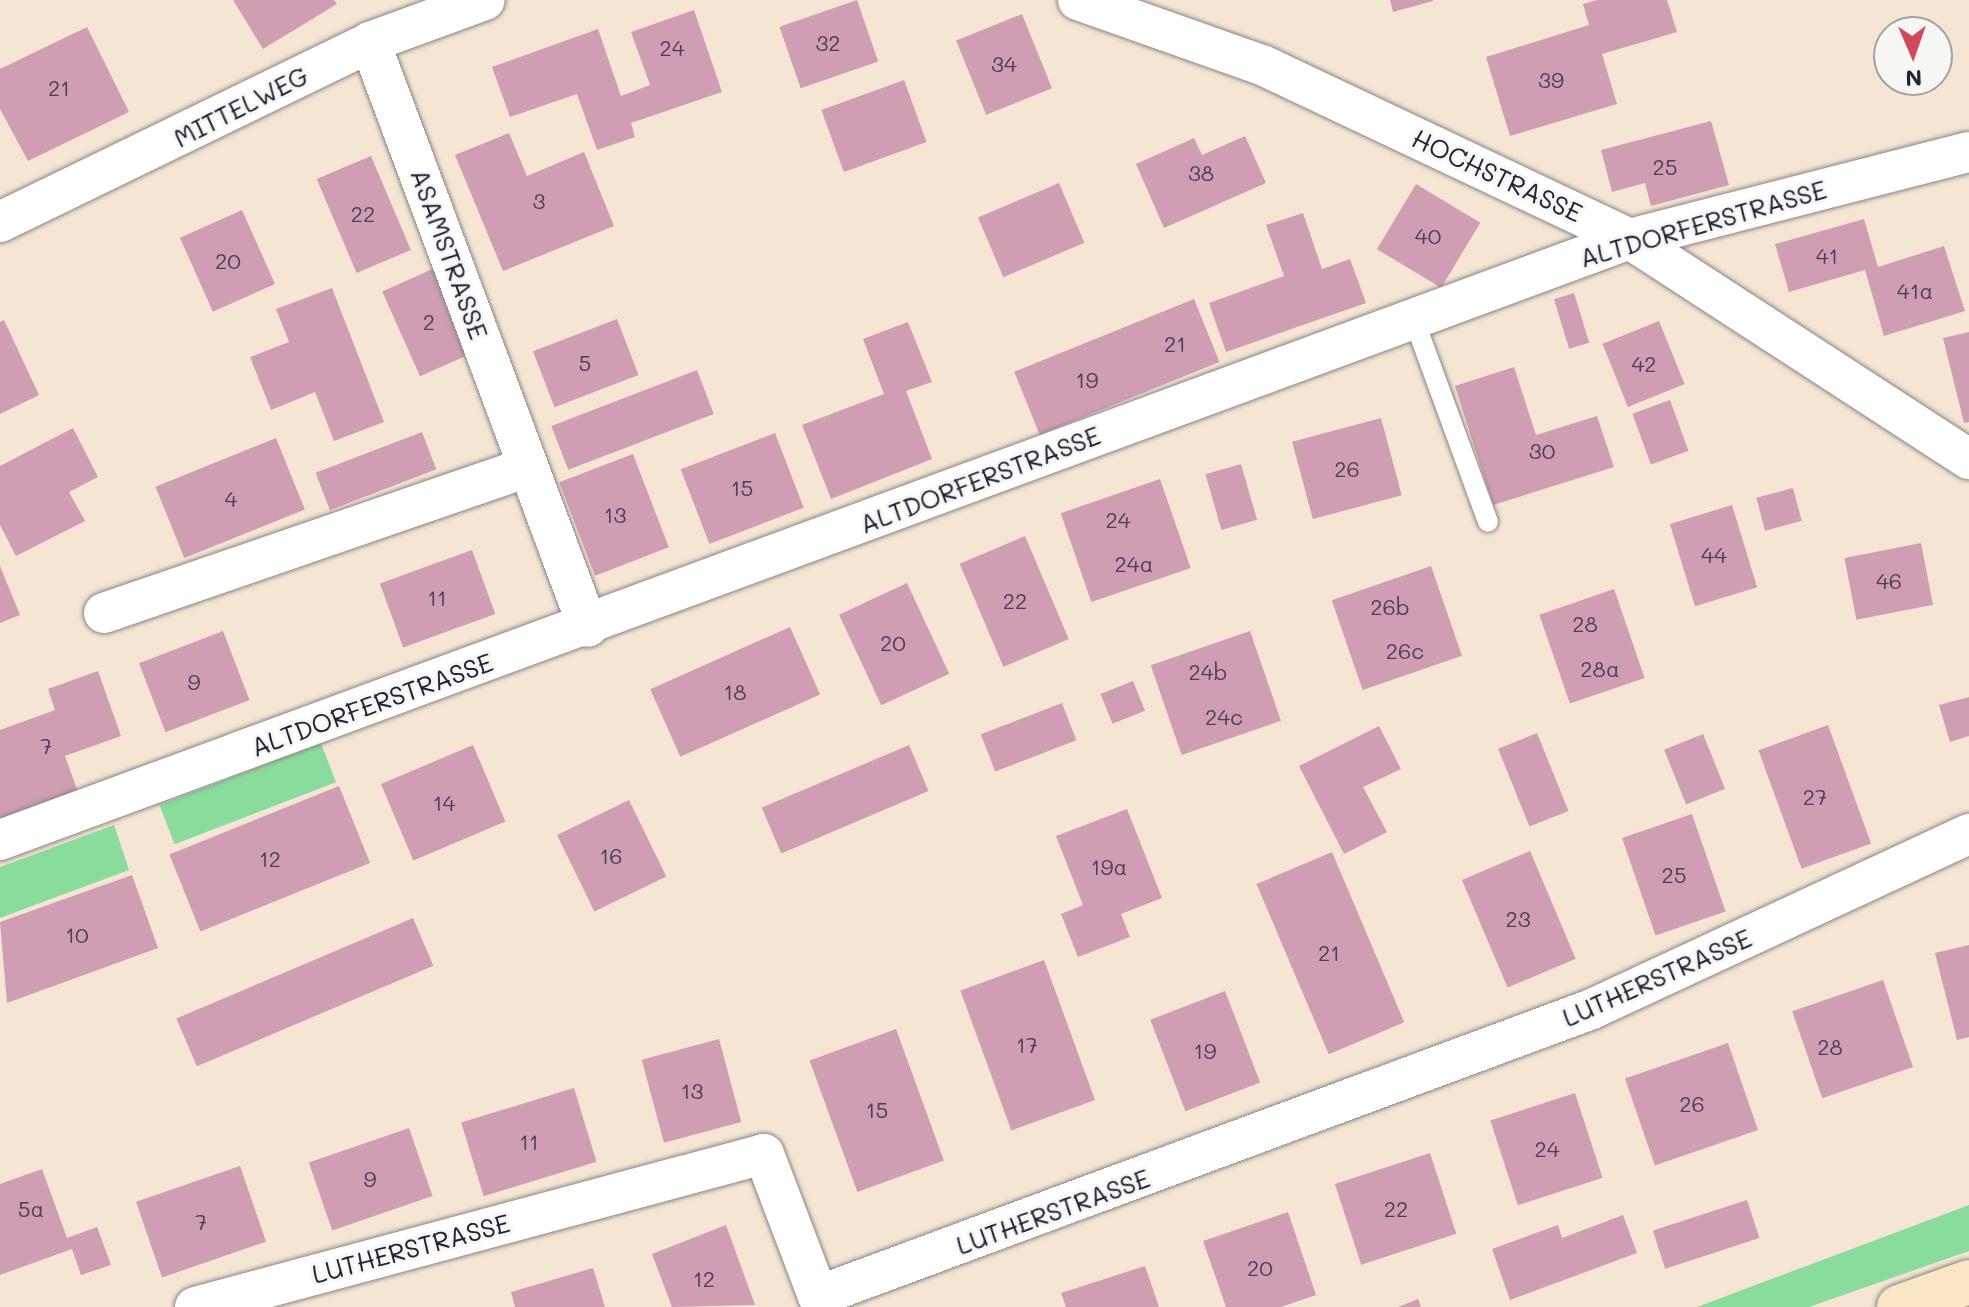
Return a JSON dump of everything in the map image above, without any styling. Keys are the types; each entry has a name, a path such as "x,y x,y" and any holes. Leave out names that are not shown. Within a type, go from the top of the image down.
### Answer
{"main road":[{"path":"1899,1307 1969,1282"}],"street":[{"name":"MITTELWEG","path":"0,222 370,42 485,0"},
{"name":"HOCHSTRASSE","path":"1078,0 1262,65 1630,239 1969,459"},
{"name":"ASAMSTRASSE","path":"370,42 588,627"},
{"name":"ALTDORFERSTRASSE","path":"0,840 588,627 1413,317 1630,239 1969,152"},
{"path":"104,613 528,467"},
{"name":"LUTHERSTRASSE","path":"195,1307 764,1154 818,1296 1592,1009 1969,834"}],"lane":[{"path":"1413,317 1488,522"}],"green space":[{"path":"321,743 336,782 175,844 159,805"},
{"path":"114,825 129,870 0,918 0,867"},
{"path":"1969,1205 1969,1251 1809,1307 1697,1307"}],"building":[{"path":"233,0 334,0 337,4 263,49"},
{"path":"857,0 878,61 801,88 779,27"},
{"path":"1390,0 1433,0 1433,1 1393,12"},
{"path":"1597,0 1667,0 1677,32 1602,54 1617,104 1510,136 1486,57 1589,25 1583,4"},
{"path":"694,10 722,92 631,123 635,137 597,150 577,94 510,117 492,67 598,29 621,96 650,85 631,32"},
{"path":"1022,14 1052,88 986,115 956,41"},
{"path":"87,27 129,112 28,161 0,109 0,69"},
{"path":"904,80 927,142 844,172 821,110"},
{"path":"1711,121 1729,185 1651,206 1645,183 1612,192 1601,150"},
{"path":"509,133 527,176 584,152 614,226 503,271 455,155"},
{"path":"1245,136 1266,183 1164,228 1136,164 1194,138 1202,155"},
{"path":"371,156 411,250 357,273 317,179"},
{"path":"1059,183 1084,243 1003,277 978,217"},
{"path":"1416,184 1480,223 1441,288 1377,249"},
{"path":"242,210 275,284 213,312 180,238"},
{"path":"1303,213 1322,269 1350,259 1366,303 1226,352 1209,303 1284,276 1266,225"},
{"path":"1864,219 1878,267 1944,246 1965,311 1884,336 1865,270 1789,292 1775,244"},
{"path":"437,267 475,352 420,376 382,291"},
{"path":"332,288 384,422 334,441 315,392 271,410 250,357 289,342 276,309"},
{"path":"1574,293 1589,343 1569,349 1554,299"},
{"path":"1194,299 1219,362 1040,435 1014,372"},
{"path":"617,319 639,375 554,407 533,351"},
{"path":"4,320 39,395 0,414 0,322"},
{"path":"1659,321 1684,384 1628,407 1602,344"},
{"path":"908,322 932,382 906,391 932,459 831,499 802,425 884,394 863,339"},
{"path":"1969,332 1969,422 1964,423 1943,338"},
{"path":"1514,367 1536,435 1597,416 1614,467 1493,505 1455,386"},
{"path":"697,370 714,414 568,470 551,426"},
{"path":"1670,400 1688,451 1651,464 1632,414"},
{"path":"1381,418 1402,495 1313,519 1292,442"},
{"path":"73,428 98,477 69,492 85,521 16,556 0,525 0,466"},
{"path":"422,432 436,469 330,510 316,473"},
{"path":"775,433 804,508 709,544 681,469"},
{"path":"276,438 305,509 184,558 155,487"},
{"path":"633,454 669,547 595,576 559,482"},
{"path":"1241,464 1257,520 1221,530 1205,474"},
{"path":"1160,479 1191,568 1091,602 1061,513"},
{"path":"1793,488 1802,521 1765,531 1756,498"},
{"path":"1732,505 1757,587 1695,606 1670,524"},
{"path":"1025,536 1069,639 1003,667 960,564"},
{"path":"1921,543 1933,605 1856,620 1844,558"},
{"path":"472,550 495,614 403,647 380,584"},
{"path":"0,566 20,615 0,623"},
{"path":"1431,566 1462,656 1363,690 1332,600"},
{"path":"907,583 949,674 881,705 839,615"},
{"path":"1614,589 1645,678 1570,704 1539,615"},
{"path":"790,627 820,695 680,757 650,689"},
{"path":"223,631 250,700 165,732 139,663"},
{"path":"1250,631 1281,721 1182,755 1151,665"},
{"path":"98,671 121,736 65,756 79,795 0,823 0,730 55,710 48,689"},
{"path":"1133,681 1145,711 1113,724 1101,694"},
{"path":"1969,697 1969,736 1950,742 1939,705"},
{"path":"1062,703 1076,740 995,772 981,734"},
{"path":"1828,725 1871,843 1802,869 1758,750"},
{"path":"1379,726 1401,769 1363,787 1387,832 1344,854 1299,766"},
{"path":"1537,733 1568,811 1530,827 1498,749"},
{"path":"1703,734 1725,789 1686,804 1664,750"},
{"path":"473,745 505,821 413,860 381,784"},
{"path":"909,745 929,791 781,854 762,808"},
{"path":"339,786 370,863 200,932 169,855"},
{"path":"629,800 666,876 594,911 557,835"},
{"path":"1127,809 1162,898 1121,914 1130,937 1078,957 1061,914 1083,905 1056,836"},
{"path":"1692,814 1726,911 1656,935 1622,838"},
{"path":"1530,851 1576,959 1508,988 1462,880"},
{"path":"1332,852 1404,1022 1329,1054 1257,884"},
{"path":"132,875 158,948 7,1003 0,922"},
{"path":"413,918 433,966 197,1066 176,1018"},
{"path":"1969,945 1969,1037 1957,1040 1935,953"},
{"path":"1044,960 1095,1100 1011,1130 960,990"},
{"path":"1883,980 1913,1067 1822,1098 1792,1011"},
{"path":"1225,991 1260,1082 1185,1111 1150,1020"},
{"path":"896,1029 944,1161 857,1192 810,1060"},
{"path":"719,1039 741,1122 664,1143 642,1060"},
{"path":"1728,1043 1758,1130 1655,1165 1625,1078"},
{"path":"574,1088 597,1162 484,1196 461,1122"},
{"path":"1575,1093 1603,1178 1518,1205 1490,1121"},
{"path":"409,1128 432,1196 332,1231 309,1163"},
{"path":"1430,1153 1456,1234 1361,1265 1335,1184"},
{"path":"240,1166 266,1242 162,1277 136,1202"},
{"path":"42,1169 67,1238 97,1227 111,1265 81,1275 72,1249 0,1275 0,1184"},
{"path":"1747,1200 1759,1238 1665,1269 1653,1231"},
{"path":"1288,1212 1316,1295 1281,1307 1226,1307 1203,1241"},
{"path":"1623,1215 1637,1253 1510,1300 1492,1249 1558,1225 1562,1238"},
{"path":"726,1225 755,1305 672,1307 652,1254"},
{"path":"1145,1266 1159,1307 1066,1307 1061,1293"},
{"path":"593,1268 605,1307 515,1307 511,1292"},
{"path":"1418,1299 1421,1307 1398,1307"}]}
